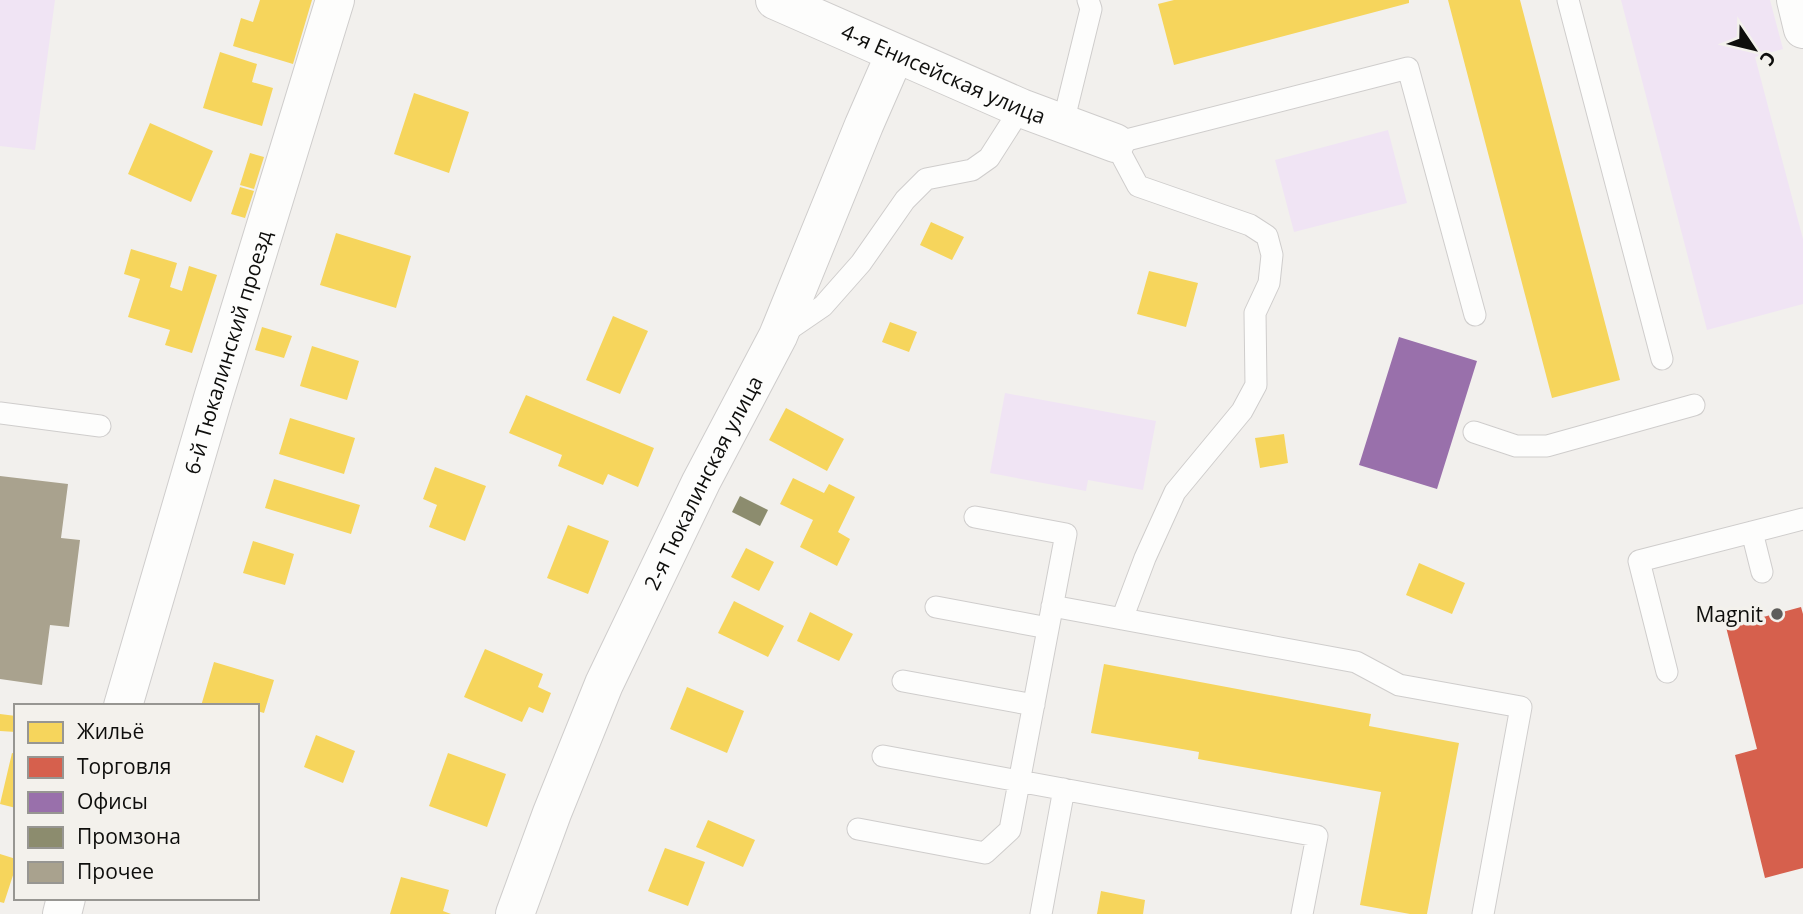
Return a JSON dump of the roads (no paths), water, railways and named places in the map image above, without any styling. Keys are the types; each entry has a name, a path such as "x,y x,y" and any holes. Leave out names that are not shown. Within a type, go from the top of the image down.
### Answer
{"street":[{"name":"6-й Тюкалинский проезд","path":"124,704 213,398 335,0"},
{"name":"4-я Енисейская улица","path":"775,0 1021,108 1115,143"},
{"path":"1796,0 1803,29"},
{"name":"2-я Тюкалинская улица","path":"515,914 604,684 701,482 778,336 895,54"}],"lane":[{"path":"1063,123 1091,9 1088,0"},
{"path":"1569,0 1662,359"},
{"path":"1122,619 1145,558 1175,492 1242,411 1256,385 1255,313 1269,283 1272,255 1267,236 1250,225 1138,186 1115,143 1408,68 1475,315"},
{"path":"778,336 822,306 861,263 905,200 926,179 972,170 989,158 1021,108"},
{"path":"1474,432 1516,446 1547,446 1694,405"},
{"path":"0,413 100,426"},
{"path":"858,829 985,853 1010,830 1066,534 975,517"},
{"path":"1667,671 1639,561 1803,519"},
{"path":"1752,532 1762,572"},
{"path":"1052,606 1356,662 1399,685 1521,707 1483,914"},
{"path":"936,607 1048,628"},
{"path":"903,681 1034,705"},
{"path":"883,756 1317,836 1303,914"},
{"path":"1041,914 1064,789"}],"place":[{"name":"Magnit","path":"1777,614"}]}
